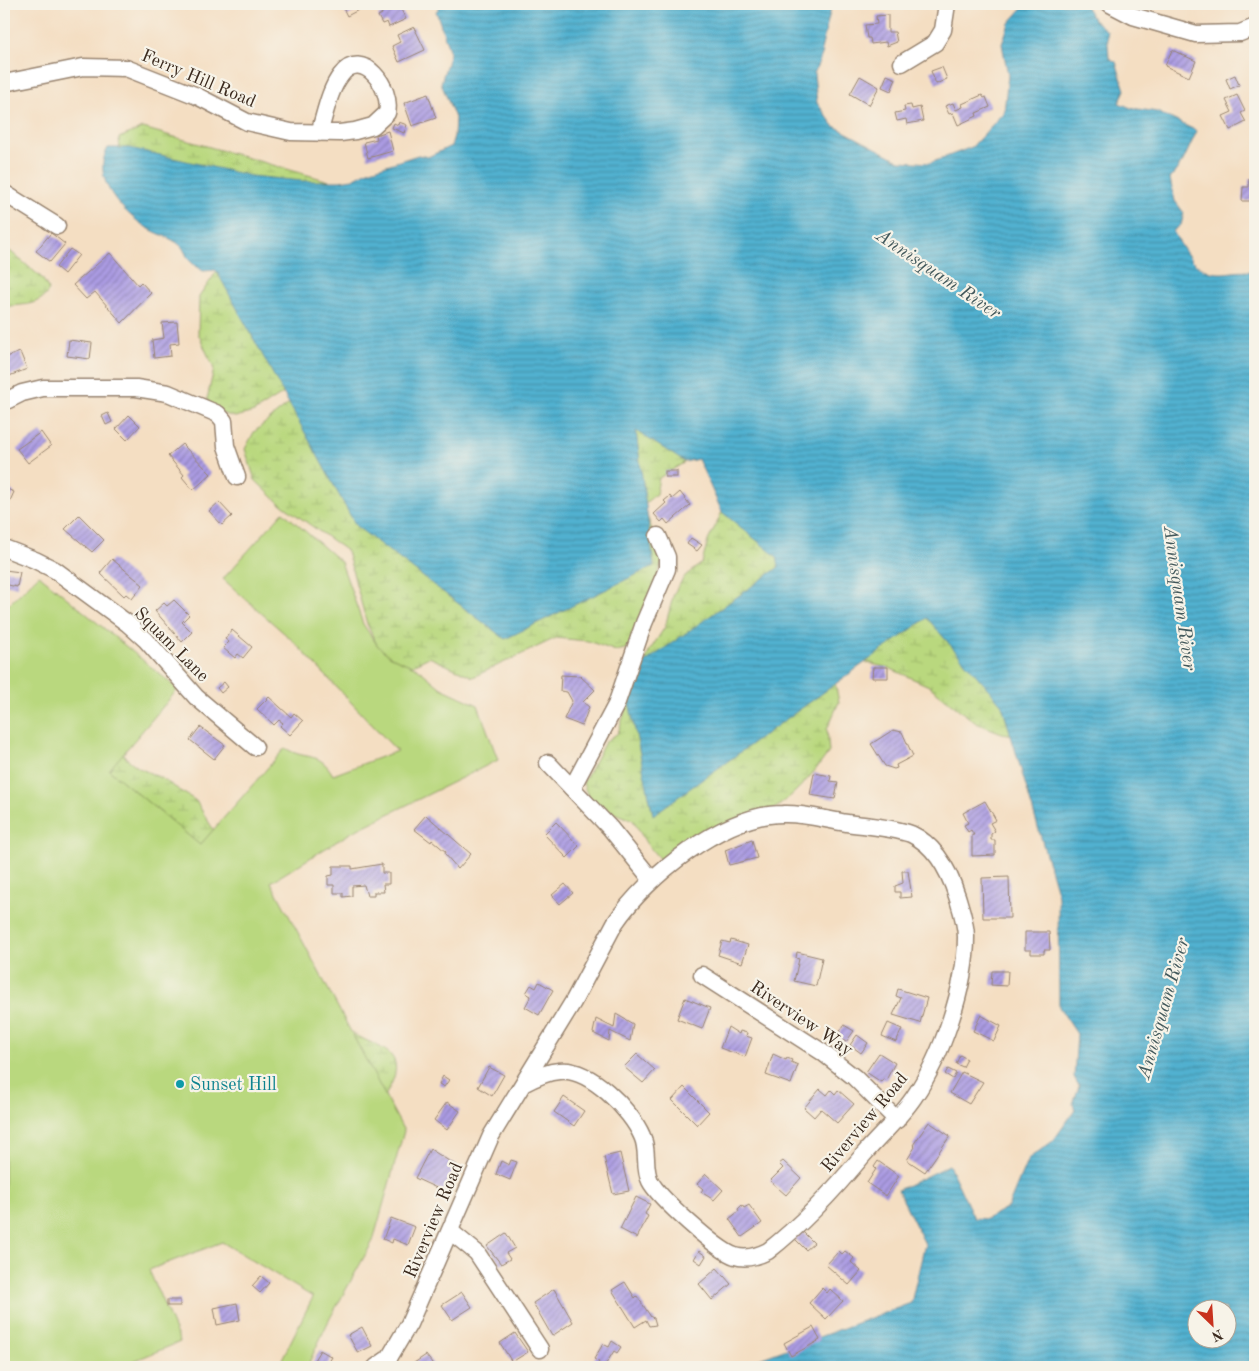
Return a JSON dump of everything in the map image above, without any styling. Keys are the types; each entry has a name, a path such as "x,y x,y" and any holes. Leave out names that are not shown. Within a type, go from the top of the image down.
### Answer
{"street":[{"path":"902,64 935,43 943,30 947,4"},
{"path":"1110,4 1133,16 1196,34 1240,33 1255,26"},
{"name":"Ferry Hill Road","path":"4,83 83,67 126,68 196,96 248,122 291,132 319,133 355,131 373,126 387,113 388,98 376,74 364,67 354,67 341,75 319,133"},
{"path":"4,192 57,226"},
{"path":"4,402 22,393 43,388 136,388 168,393 218,414 224,421 226,446 237,477"},
{"path":"572,788 616,705 644,623 668,569 667,557 658,536"},
{"name":"Squam Lane","path":"4,548 56,570 127,623 146,640 203,702 255,747"},
{"path":"548,763 610,828 652,880"},
{"name":"Riverview Road","path":"376,1367 392,1353 409,1324 491,1136 573,1002 615,923 652,880 678,859 721,831 753,818 782,814 900,830 919,838 940,861 955,891 964,922 964,956 957,998 944,1040 923,1083 897,1120 822,1202 784,1240 768,1252 744,1258 734,1256 715,1246 656,1190 650,1180 643,1137 633,1118 608,1093 593,1082 572,1072 560,1070 535,1077 523,1084"},
{"name":"Riverview Way","path":"702,975 822,1052 854,1077 897,1120"},
{"path":"450,1231 477,1253 540,1349"}],"green space":[{"path":"143,128 343,185 685,462 659,478 656,494 643,505 663,559 634,647 616,651 588,641 556,638 473,677 429,657 407,668 385,662 367,624 347,551 278,502 255,480 245,449 254,432 307,389 287,391 254,412 235,417 214,411 207,399 214,369 198,333 199,297 217,271 223,272 120,151 119,138"},
{"path":"4,246 42,278 49,290 40,299 29,304 4,307"},
{"path":"283,512 341,562 363,624 378,646 391,657 417,668 441,688 478,705 498,760 352,832 271,882 404,1131 373,1241 329,1320 307,1367 278,1367 313,1297 222,1242 149,1270 180,1342 119,1367 4,1367 4,609 39,575 178,689 109,770 200,845 285,748 317,759 328,767 333,775 397,751 293,641 223,579"},
{"path":"722,512 735,516 915,617 940,620 999,669 1015,735 1002,733 976,723 929,686 889,668 863,662 832,668 839,702 827,729 829,752 811,775 775,809 755,821 735,832 663,863 646,843 633,820 591,805 583,783 605,742 618,733 632,690 650,650 665,627 674,593 685,576 702,563 708,541"},
{"path":"115,738 126,758 139,768 161,778 196,801 222,844 225,866 91,793"},
{"path":"352,1034 378,1046 392,1057 395,1065 395,1074 382,1101"}],"water":[{"name":"Annisquam River","path":"437,4 826,4 831,8 821,50 823,52 814,74 817,103 834,126 900,161 930,163 972,147 1004,112 1008,75 1002,44 1009,23 1026,4 1084,4 1094,20 1107,31 1109,58 1116,62 1125,90 1119,103 1131,108 1157,112 1197,131 1183,161 1170,179 1175,201 1184,213 1181,225 1173,231 1192,261 1206,270 1214,273 1255,272 1255,1367 738,1367 911,1303 925,1244 898,1190 949,1165 974,1218 986,1219 1008,1207 1028,1159 1053,1141 1075,1110 1073,1104 1079,1086 1074,1077 1077,1034 1059,1007 1058,896 1002,705 927,618 653,815 629,702 641,665 779,567 777,557 722,512 698,459 685,462 636,431 654,566 505,639 356,526 216,270 203,271 196,266 180,245 137,221 127,213 111,193 103,171 103,159 108,148 130,148 251,176 302,181 340,181 353,179 368,171 418,155 428,157 451,146 454,136 455,118 441,83 450,53 436,11 439,8"}],"building":[{"path":"341,4 365,4 366,6 347,16"},
{"path":"390,4 398,4 406,19 389,27 387,22 382,24 378,16 382,14 380,9"},
{"path":"888,15 888,32 895,32 897,42 887,46 886,42 871,44 870,38 867,38 865,25 877,24 876,16"},
{"path":"414,27 425,50 399,62 392,46 400,42 397,35"},
{"path":"1172,50 1196,61 1189,77 1165,66"},
{"path":"942,67 947,79 936,84 931,71"},
{"path":"887,75 896,79 891,91 882,87"},
{"path":"1235,75 1239,85 1230,89 1226,79"},
{"path":"860,76 879,87 869,105 850,94"},
{"path":"428,94 436,118 412,126 404,103"},
{"path":"982,95 984,98 986,97 990,107 976,113 977,116 958,125 953,113 949,114 945,106 953,103 956,110 963,107 962,104"},
{"path":"1237,95 1245,111 1241,113 1246,122 1230,130 1223,116 1232,112 1226,100"},
{"path":"911,105 912,109 920,107 923,121 907,124 906,119 897,121 895,113 905,111 904,106"},
{"path":"399,122 407,125 404,133 392,128 394,123 398,125"},
{"path":"388,131 393,151 368,158 364,142 377,139 376,135"},
{"path":"1249,179 1255,180 1255,201 1242,201 1243,187 1249,187"},
{"path":"51,233 65,244 50,262 36,251"},
{"path":"70,249 79,255 64,274 56,267"},
{"path":"110,253 138,285 141,282 151,293 122,323 95,292 86,299 73,285"},
{"path":"177,322 179,343 170,344 171,356 154,358 152,340 164,338 162,323"},
{"path":"69,340 92,343 90,359 67,356"},
{"path":"20,352 27,369 4,378 4,358"},
{"path":"108,413 112,422 106,425 102,416"},
{"path":"129,415 140,426 127,440 116,429"},
{"path":"41,432 51,446 28,463 17,449"},
{"path":"182,444 211,474 193,490 182,477 184,475 168,456"},
{"path":"665,471 677,471 677,477 665,477"},
{"path":"4,483 8,485 7,489 14,492 10,501 4,498"},
{"path":"680,492 690,505 668,524 664,519 661,522 654,514 666,503 664,501 670,496 672,499"},
{"path":"219,502 232,516 222,525 209,511"},
{"path":"79,515 104,540 92,552 65,529"},
{"path":"691,538 702,545 697,551 687,544"},
{"path":"112,559 143,585 132,599 126,594 124,596 100,573"},
{"path":"5,570 20,572 17,587 4,584"},
{"path":"174,600 189,615 182,622 192,632 182,642 155,611 164,603 167,606"},
{"path":"232,630 252,647 243,658 238,654 235,658 223,648 229,642 225,639"},
{"path":"873,667 888,667 888,678 872,678"},
{"path":"561,675 580,676 595,690 583,702 589,707 582,726 564,719 572,701 567,692 560,691"},
{"path":"224,682 228,687 221,693 217,688"},
{"path":"269,697 291,717 294,713 303,721 290,735 280,726 283,723 279,720 274,725 257,709"},
{"path":"200,727 225,745 214,759 190,740"},
{"path":"893,730 902,732 913,756 896,765 897,768 894,769 885,766 871,744"},
{"path":"814,773 831,776 830,781 838,782 835,799 810,795"},
{"path":"985,801 996,820 990,823 995,831 991,834 991,840 995,840 995,855 972,856 972,835 974,835 971,830 968,832 964,825 968,823 963,813"},
{"path":"426,815 471,854 458,869 445,854 446,852 432,840 431,842 414,829"},
{"path":"556,822 579,846 567,858 544,834"},
{"path":"752,840 757,858 729,865 725,850"},
{"path":"382,864 382,873 389,873 389,884 383,884 384,892 374,892 374,896 367,896 364,885 352,886 352,896 343,897 343,893 334,893 334,885 328,885 328,876 333,875 333,866 352,866 352,869"},
{"path":"902,871 908,871 912,897 900,898 900,892 895,892 895,886 903,883"},
{"path":"1009,877 1010,918 983,918 982,878"},
{"path":"565,884 573,893 560,904 552,895"},
{"path":"1025,932 1049,932 1050,950 1044,950 1044,954 1031,954 1031,950 1025,950"},
{"path":"731,940 748,945 742,963 718,955 722,941 730,943"},
{"path":"797,952 822,958 816,986 794,981 799,959 796,958"},
{"path":"992,971 1008,971 1007,986 991,985"},
{"path":"539,982 553,990 539,1015 525,1007 531,996 526,993 531,985 536,988"},
{"path":"898,989 927,998 920,1023 893,1015 901,998 896,996"},
{"path":"685,998 710,1008 702,1029 677,1019"},
{"path":"616,1014 633,1024 630,1041 610,1031 609,1041 593,1033 596,1019 614,1028"},
{"path":"981,1015 1001,1026 994,1041 973,1031"},
{"path":"888,1023 902,1029 896,1042 882,1036"},
{"path":"844,1025 854,1031 846,1042 837,1036"},
{"path":"728,1027 739,1034 740,1031 747,1033 746,1036 752,1038 745,1057 720,1048"},
{"path":"857,1035 868,1043 861,1053 850,1045"},
{"path":"879,1053 895,1063 886,1080 883,1079 881,1082 866,1072"},
{"path":"637,1054 655,1070 643,1083 624,1067"},
{"path":"773,1054 786,1060 787,1058 792,1060 791,1062 798,1065 791,1084 766,1075"},
{"path":"960,1055 967,1059 963,1067 956,1064"},
{"path":"489,1067 504,1075 492,1096 478,1087"},
{"path":"948,1069 956,1073 953,1079 945,1074"},
{"path":"962,1072 983,1082 969,1104 950,1093"},
{"path":"443,1076 449,1080 444,1087 439,1084"},
{"path":"684,1087 709,1112 697,1125 672,1100"},
{"path":"820,1089 827,1095 831,1090 835,1094 838,1090 854,1104 837,1123 821,1109 814,1117 804,1108"},
{"path":"564,1097 584,1111 574,1126 554,1112"},
{"path":"447,1102 460,1111 447,1130 434,1120"},
{"path":"929,1122 950,1136 925,1172 907,1160 915,1147 913,1145"},
{"path":"430,1149 457,1166 443,1191 415,1178"},
{"path":"620,1153 629,1191 613,1194 604,1157"},
{"path":"511,1160 517,1162 510,1180 496,1174 501,1161 509,1165"},
{"path":"783,1161 801,1178 786,1195 770,1181 783,1168 779,1164"},
{"path":"878,1161 899,1176 886,1196 867,1183 876,1169 874,1167"},
{"path":"706,1174 723,1190 714,1200 701,1192 703,1189 697,1184"},
{"path":"636,1197 650,1204 645,1214 648,1216 637,1238 620,1229"},
{"path":"742,1205 744,1208 749,1205 762,1223 742,1237 729,1219 739,1211 738,1209"},
{"path":"391,1218 415,1227 408,1245 393,1239 392,1243 383,1239"},
{"path":"802,1231 814,1243 806,1250 795,1239"},
{"path":"506,1233 515,1248 506,1253 510,1259 501,1264 487,1246"},
{"path":"699,1251 706,1256 701,1264 694,1259"},
{"path":"839,1251 842,1254 845,1251 854,1258 851,1262 861,1271 849,1285 826,1265"},
{"path":"717,1268 731,1284 712,1300 699,1284"},
{"path":"261,1276 269,1283 260,1293 252,1286"},
{"path":"625,1282 635,1298 637,1296 651,1317 654,1318 656,1325 649,1326 646,1320 635,1327 612,1290"},
{"path":"822,1288 827,1293 830,1289 843,1301 826,1319 809,1303"},
{"path":"554,1289 573,1322 552,1336 533,1303"},
{"path":"462,1292 472,1307 452,1320 442,1305"},
{"path":"167,1300 180,1300 180,1306 167,1306"},
{"path":"237,1303 240,1320 217,1325 214,1308"},
{"path":"362,1327 372,1346 358,1353 348,1335"},
{"path":"813,1327 820,1340 791,1356 784,1343"},
{"path":"515,1333 528,1352 512,1362 500,1343"},
{"path":"612,1341 621,1347 617,1353 614,1351 604,1367 596,1366 599,1362 594,1359 603,1344 609,1347"},
{"path":"320,1350 332,1357 326,1367 310,1367"},
{"path":"426,1355 435,1367 408,1367"}],"place":[{"name":"Sunset Hill","path":"180,1084"}]}
